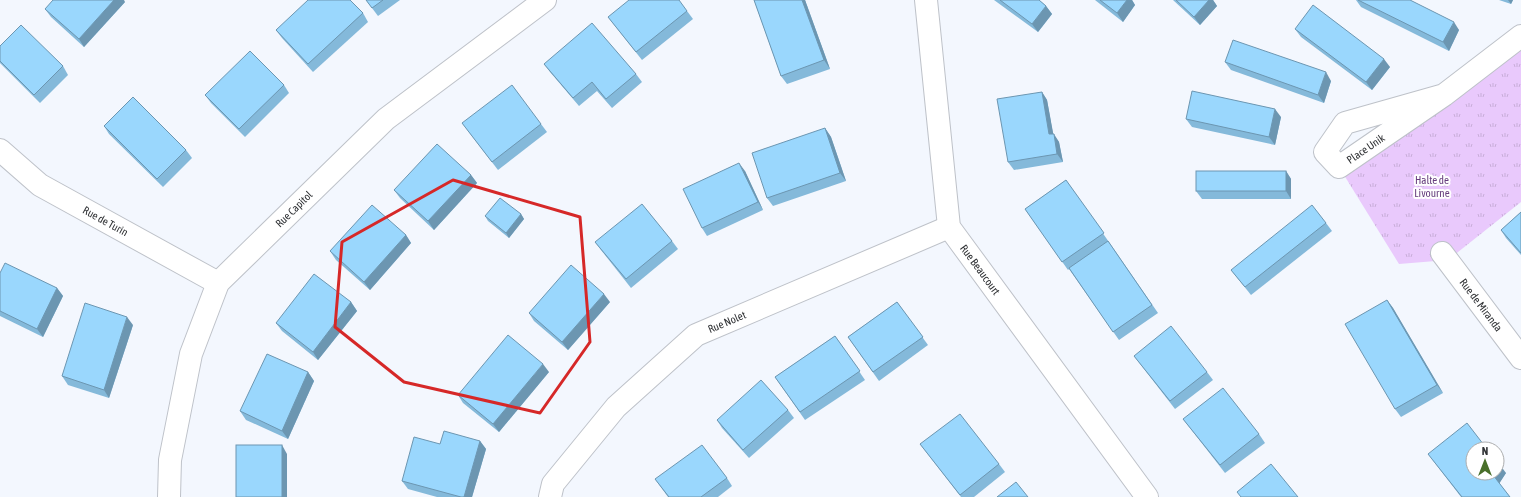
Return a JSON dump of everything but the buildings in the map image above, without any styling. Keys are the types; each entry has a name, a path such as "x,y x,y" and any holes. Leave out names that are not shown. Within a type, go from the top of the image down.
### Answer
{"street":[{"name":"Rue Capitol","path":"168,497 170,460 191,354 218,283 386,119 545,0"},
{"path":"926,0 949,227"},
{"name":"Place Unik","path":"1444,95 1345,123 1325,152 1340,167 1444,95 1521,36"},
{"name":"Rue de Turin","path":"0,150 40,185 218,283"},
{"name":"Rue Nolet","path":"552,490 616,407 696,335 949,227"},
{"name":"Rue Beaucourt","path":"949,227 1147,497"},
{"name":"Rue de Miranda","path":"1442,253 1521,358"}],"highlighted area":[{"path":"453,180 580,217 590,342 540,413 404,382 335,327 342,242"}],"green space":[{"name":"Halte de Livourne","path":"1521,37 1521,202 1448,260 1399,264 1339,167"}]}
